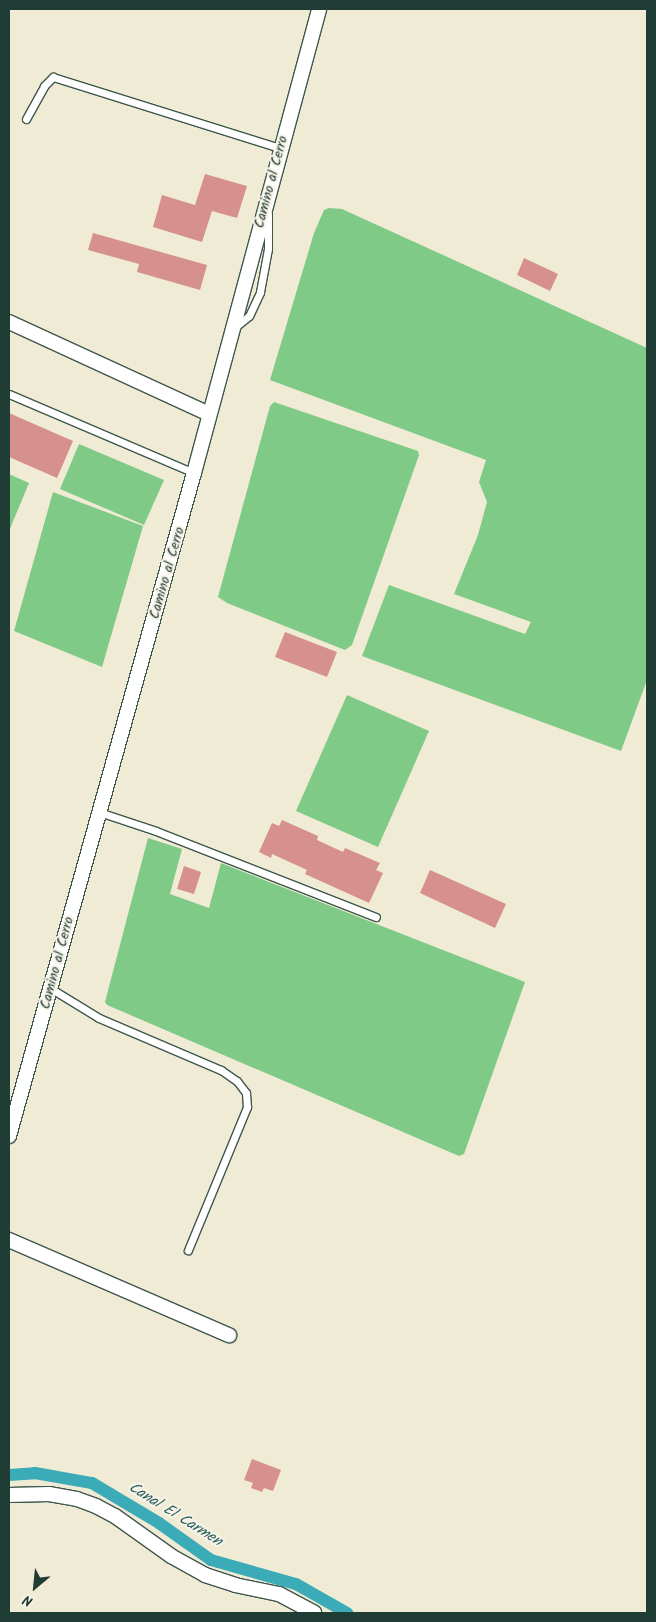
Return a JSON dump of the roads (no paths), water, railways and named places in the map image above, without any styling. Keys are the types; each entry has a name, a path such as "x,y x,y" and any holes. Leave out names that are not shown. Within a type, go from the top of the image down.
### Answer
{"street":[{"name":"Camino al Cerro","path":"9,1136 194,473 280,148 319,9"},
{"path":"9,322 210,414"},
{"path":"9,1240 229,1335"},
{"path":"9,1495 56,1495 96,1506 115,1516 171,1556 205,1575 235,1585 279,1594 314,1613"}],"lane":[{"path":"26,119 44,86 53,77 280,148"},
{"path":"9,394 194,473"},
{"path":"99,812 156,830 376,917"},
{"path":"50,988 99,1018 221,1070 238,1081 246,1093 247,1107 188,1250"}],"waterway":[{"name":"Canal El Carmen","path":"9,1475 35,1473 92,1483 159,1523 211,1560 296,1584 347,1613"}]}
